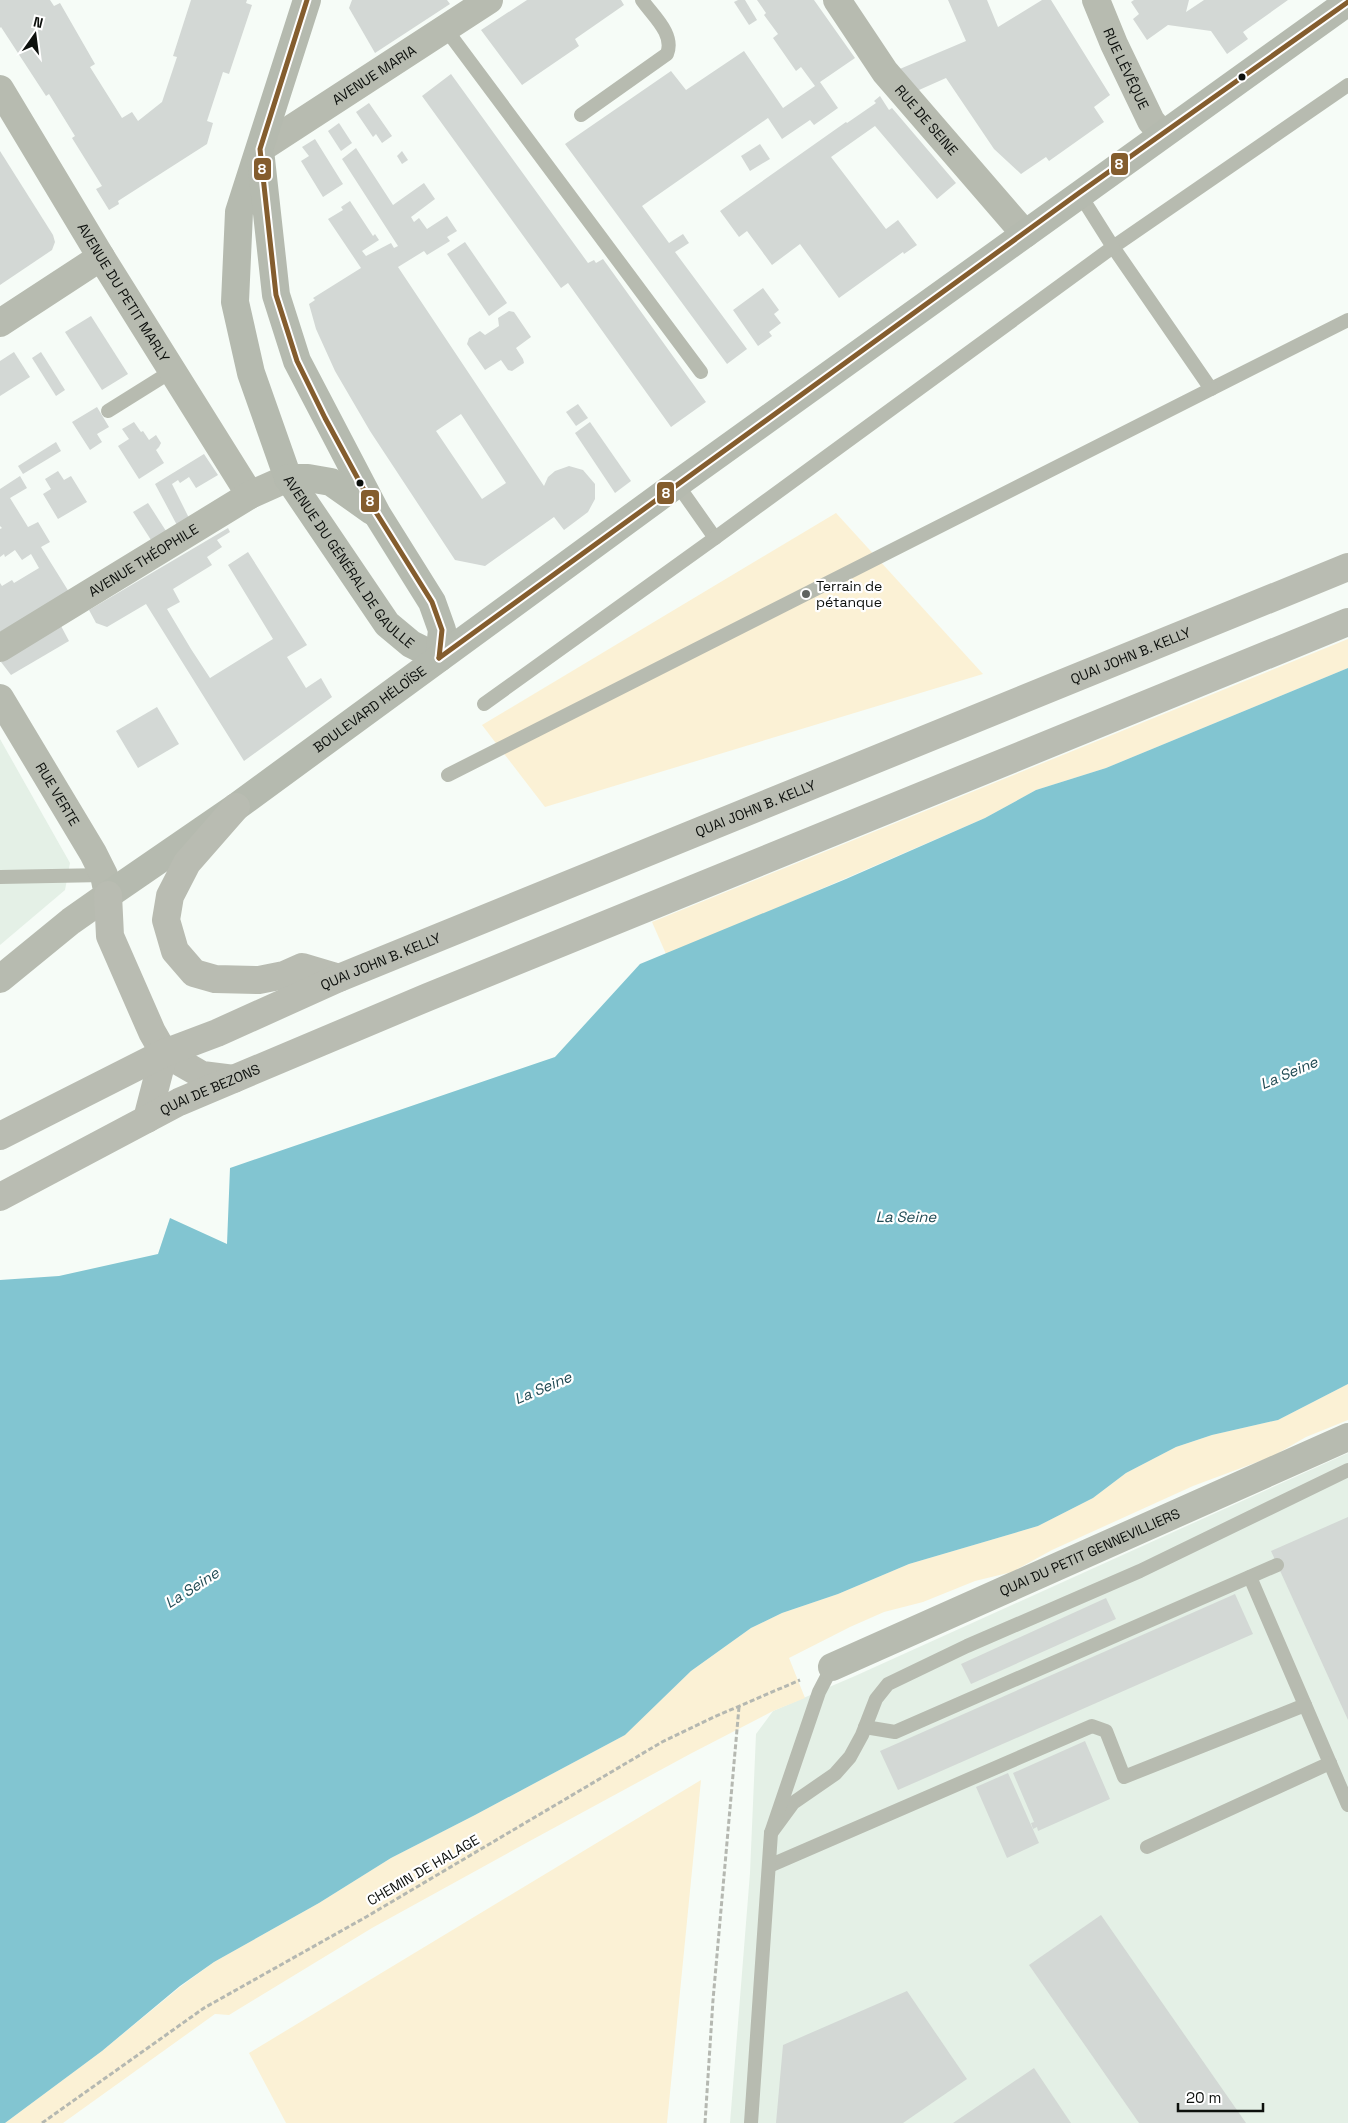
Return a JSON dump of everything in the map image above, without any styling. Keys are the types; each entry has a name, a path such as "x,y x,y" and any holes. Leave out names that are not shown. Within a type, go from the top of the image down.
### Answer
{"main road":[{"name":"AVENUE DU GÉNÉRAL DE GAULLE","path":"260,149 276,295 297,361 377,514 432,602 442,630 439,658 411,644 387,624 288,478 251,373 235,302 239,212 307,0"},
{"name":"BOULEVARD HÉLOÏSE","path":"106,885 236,807 677,484 1025,234 1079,193 1348,2"},
{"path":"288,478 308,478 331,482 377,514"},
{"name":"QUAI JOHN B. KELLY","path":"164,1053 217,1032 339,978 1348,567"},
{"name":"QUAI DE BEZONS","path":"0,1197 179,1102 428,997 1348,622"},
{"path":"236,807 187,863 170,896 166,920 175,951 194,973 215,979 260,980 284,975 302,967 339,978"},
{"path":"106,885 110,936 152,1032 164,1053 202,1075 234,1079"},
{"path":"147,1119 164,1053"},
{"path":"0,1136 164,1053"}],"street":[{"name":"AVENUE MARIA","path":"260,149 489,0"},
{"name":"RUE DE SEINE","path":"837,0 885,72 1025,234"},
{"name":"RUE LÉVÊQUE","path":"1096,0 1114,44 1151,121 1162,134"},
{"name":"AVENUE DU PETIT MARLY","path":"1,91 101,257 250,495"},
{"path":"0,323 101,257"},
{"name":"AVENUE THÉOPHILE","path":"0,648 250,495 288,478"},
{"name":"RUE VERTE","path":"0,698 93,853 106,885"},
{"name":"BOULEVARD HÉLOÏSE","path":"0,979 71,921 106,885"},
{"name":"QUAI DU PETIT GENNEVILLIERS","path":"832,1667 1348,1437"}],"lane":[{"path":"581,115 667,54 670,46 669,37 642,0"},
{"path":"445,28 701,372"},
{"path":"484,704 1113,247 1348,85"},
{"path":"1079,193 1113,247 1211,389"},
{"path":"448,775 1348,320"},
{"path":"108,411 172,371"},
{"path":"677,484 715,538"},
{"path":"0,877 106,885"},
{"path":"771,1833 793,1804 835,1774 857,1746 876,1699 888,1684 966,1646 1140,1572 1348,1470"},
{"path":"865,1727 895,1732 1277,1565"},
{"path":"1250,1577 1348,1805"},
{"path":"751,2123 771,1833 819,1692 832,1667"},
{"path":"769,1866 1092,1726 1106,1731 1124,1777 1305,1705"},
{"path":"1147,1847 1330,1764"}],"path":[{"name":"CHEMIN DE HALAGE","path":"42,2123 204,2008 374,1912 662,1742 714,1716 832,1667"},
{"path":"705,2123 713,2000 739,1707"}],"shaded area":[{"name":"Terrain de pétanque","path":"836,513 983,674 545,807 482,725"},
{"path":"1348,639 1348,668 1106,768 1036,790 985,818 666,954 652,922"},
{"path":"0,739 70,863 65,890 0,945"},
{"path":"1348,1384 1348,1420 1306,1437 1273,1456 1193,1486 1052,1550 1012,1572 975,1581 923,1602 884,1612 789,1658 805,1698 773,1711 690,1754 528,1842 372,1928 229,2015 215,2014 63,2123 5,2123 102,2051 180,1987 214,1962 319,1903 391,1858 625,1735 691,1671 751,1628 782,1613 838,1594 909,1564 1038,1526 1093,1498 1126,1473 1176,1447 1212,1435 1278,1420"},
{"path":"1348,1453 1348,2123 730,2123 750,1873 756,1734 773,1711 855,1676"},
{"path":"701,1780 667,2123 286,2123 249,2053"}],"water":[{"name":"La Seine","path":"1348,668 1348,1384 1278,1420 1212,1435 1176,1447 1126,1473 1093,1498 1038,1526 909,1564 838,1594 782,1613 751,1628 691,1671 625,1735 391,1858 319,1903 214,1962 180,1986 102,2051 5,2123 0,2123 0,1280 59,1276 158,1254 170,1218 227,1244 230,1168 555,1057 640,964 846,879 985,818 1036,790 1106,768"}],"building":[{"path":"0,0 50,0 54,6 60,3 95,64 90,67 122,118 132,112 138,121 162,102 177,57 173,56 191,0 247,0 246,3 252,5 229,74 223,72 207,121 213,123 207,144 118,201 119,204 109,210 96,189 102,186 72,138 75,136 49,94 46,96 0,28"},
{"path":"352,0 447,0 450,4 375,53 349,8"},
{"path":"527,0 621,0 624,5 575,39 579,46 522,85 481,30"},
{"path":"745,0 757,20 749,25 734,2"},
{"path":"757,0 814,0 855,58 820,82 838,108 814,125 810,120 782,139 768,118 642,206 669,243 683,234 689,243 675,252 747,349 727,364 565,144 671,71 686,90 744,51 783,108 815,86 801,67 796,71 773,38 778,34 764,15 766,13"},
{"path":"948,0 987,0 998,27 1042,0 1051,0 1110,95 1094,107 1104,122 1049,161 1046,157 1021,174 994,149 946,78 910,94 895,71 966,41"},
{"path":"1134,0 1189,0 1186,12 1204,0 1288,0 1243,32 1248,39 1227,54 1211,31 1168,25 1147,40 1133,19 1139,14 1131,2"},
{"path":"451,74 588,263 594,260 596,263 603,259 706,402 671,427 568,283 561,288 422,96"},
{"path":"880,96 889,110 892,108 956,183 937,199 875,126 831,157 886,229 898,220 917,245 904,254 903,252 839,298 800,244 772,265 747,231 739,237 720,211 876,103 874,101"},
{"path":"369,103 392,136 382,143 376,134 373,137 356,112"},
{"path":"339,123 352,143 341,151 328,131"},
{"path":"315,139 343,184 323,197 301,161 309,156 302,147"},
{"path":"760,144 770,159 750,171 741,156"},
{"path":"356,148 393,205 424,183 435,199 411,217 414,222 419,218 427,229 447,216 457,231 447,237 450,241 427,255 424,251 398,267 544,486 548,477 555,471 569,466 583,470 595,484 595,499 588,512 564,530 554,517 485,566 455,560 370,431 335,371 316,329 309,304 315,300 313,298 361,268 328,219 343,210 341,207 350,201 373,236 375,234 379,240 362,251 366,256 391,243 394,248 398,246 342,159","holes":["461,414 506,483 482,499 436,431"]},
{"path":"0,151 53,235 55,242 52,250 0,285"},
{"path":"402,151 408,160 402,164 397,156"},
{"path":"465,242 507,303 489,316 447,254"},
{"path":"763,288 779,310 774,314 781,323 769,332 772,336 758,346 733,310"},
{"path":"509,311 514,312 531,337 516,348 524,363 512,371 508,370 501,360 485,370 467,344 469,338 480,331 485,335 499,326 498,318"},
{"path":"91,316 128,374 102,390 65,332"},
{"path":"14,352 30,377 0,396 0,361"},
{"path":"41,352 65,390 56,396 32,358"},
{"path":"578,404 588,418 576,426 566,412"},
{"path":"97,407 109,427 97,434 102,442 90,450 72,422"},
{"path":"134,422 149,440 156,435 161,443 156,450 164,463 139,479 118,446 129,439 122,429"},
{"path":"590,422 631,481 615,493 575,433"},
{"path":"56,442 61,451 23,474 18,466"},
{"path":"204,454 218,475 196,488 189,477 180,483 178,480 172,484 190,520 178,527 155,484"},
{"path":"58,471 64,480 71,476 87,502 58,519 43,494 51,489 45,479"},
{"path":"20,476 27,488 10,498 28,527 38,522 50,542 41,547 69,592 0,632 0,583 2,586 12,580 14,583 39,568 31,554 22,560 15,550 5,557 4,554 0,557 0,529 2,528 0,526 0,489"},
{"path":"148,503 166,531 151,540 133,512"},
{"path":"228,528 230,532 217,540 222,547 207,557 212,565 173,589 180,602 167,609 191,649 210,678 273,639 228,565 248,552 307,645 287,657 306,688 321,678 332,697 244,761 146,604 107,627 96,623 89,610"},
{"path":"61,626 69,641 11,675 1,662"},
{"path":"157,707 179,744 138,768 116,731"},
{"path":"1348,1517 1348,1720 1271,1551"},
{"path":"1235,1594 1253,1634 898,1790 880,1751"},
{"path":"1106,1598 1116,1619 971,1684 961,1664"},
{"path":"1085,1741 1110,1799 1038,1831 1037,1827 1033,1829 1031,1823 1034,1822 1013,1773"},
{"path":"1008,1773 1039,1843 1007,1858 976,1787"},
{"path":"1101,1915 1246,2123 1139,2123 1029,1965"},
{"path":"907,1991 967,2079 903,2123 776,2123 783,2045"},
{"path":"1034,2068 1071,2123 953,2123"}],"transit line":[{"name":"8","path":"307,0 260,149 276,295 297,361 325,418 377,514 432,602 442,630 439,658"},
{"name":"8","path":"439,658 1079,193 1348,2"}],"place":[{"name":"Terrain de pétanque","path":"806,594"}]}
